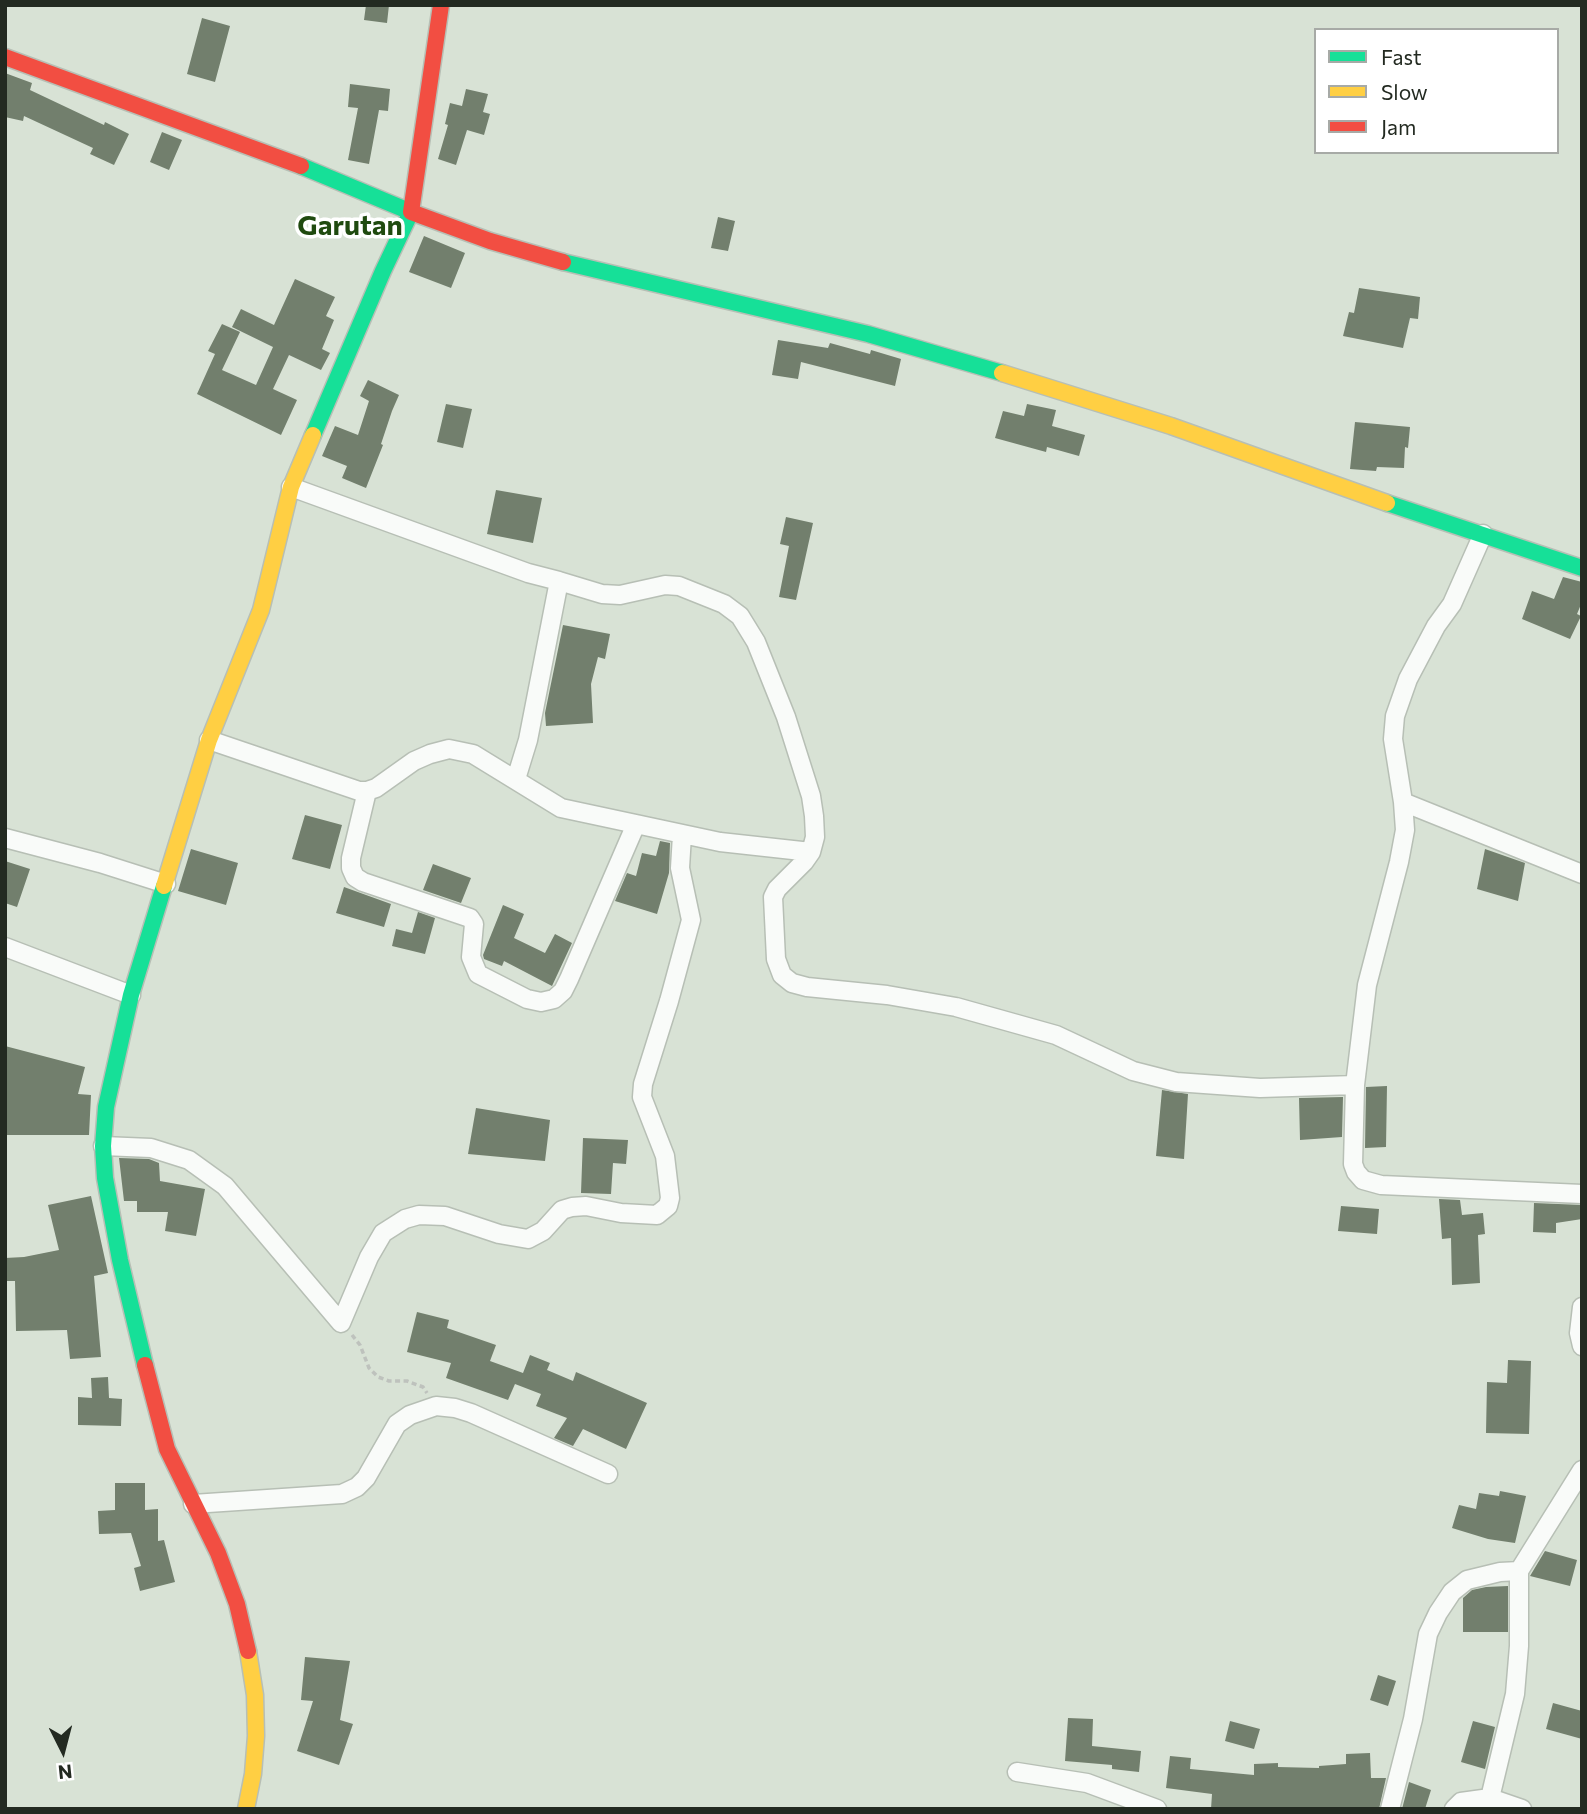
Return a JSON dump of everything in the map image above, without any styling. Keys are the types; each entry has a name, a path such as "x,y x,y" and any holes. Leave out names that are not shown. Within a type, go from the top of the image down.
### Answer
{"street":[{"path":"246,1809 253,1774 256,1735 255,1695 247,1644 237,1604 218,1553 167,1449 150,1390 120,1260 105,1178 103,1146 106,1107 131,995 209,740 261,610 291,487 411,212 441,5"},
{"path":"5,57 301,166 411,212 490,241 552,260 869,334 1089,399 1582,568"},
{"path":"291,487 559,582 602,594 620,595 665,585 679,586 724,604 740,615 756,642 786,718 811,796 815,837 811,852 777,889 773,897 776,959 782,975 792,983 807,988 887,995 956,1007 1056,1035 1133,1071 1176,1082 1260,1088 1355,1085"},
{"path":"1483,534 1452,604 1422,651 1400,701 1393,739 1405,830 1367,985 1355,1085 1353,1164 1363,1180 1371,1184 1582,1194"},
{"path":"516,779 530,728 559,582"},
{"path":"209,740 349,789 367,791 430,754 449,750 473,754 561,808 720,842 811,852"},
{"path":"367,791 351,859 355,877 470,918 474,924 471,957 478,974 527,999 541,1002 554,999 563,991 636,824"},
{"path":"1403,802 1582,874"},
{"path":"103,1146 150,1148 189,1160 225,1186 341,1323 369,1257 383,1233 405,1219 419,1215 445,1216 499,1234 528,1239 543,1231 562,1210 572,1208 586,1206 647,1216 657,1214 668,1206 670,1198 665,1156 642,1097 643,1084 691,920 680,868 682,835"},
{"path":"5,838 166,884"},
{"path":"5,947 131,995"},
{"path":"1582,1307 1579,1333 1582,1346"},
{"path":"193,1504 342,1494 366,1479 397,1424 410,1415 436,1406 471,1413 608,1474"},
{"path":"1490,1798 1515,1694 1519,1646 1519,1571 1582,1470"},
{"path":"1390,1809 1413,1719 1428,1634 1438,1613 1452,1592 1466,1580 1482,1574 1519,1571"},
{"path":"1017,1772 1087,1783 1157,1809"},
{"path":"1454,1809 1461,1802 1490,1798 1522,1809"}],"path":[{"path":"341,1323 360,1345 369,1368 378,1377 389,1381 407,1381 423,1387 436,1406"}],"building":[{"path":"366,5 389,5 387,23 364,20"},
{"path":"202,18 230,26 215,82 187,74"},
{"path":"5,73 32,83 30,90 129,134 114,165 90,154 93,148 24,116 23,121 5,117"},
{"path":"350,84 390,89 388,111 379,110 369,164 348,160 358,108 348,107"},
{"path":"466,89 488,94 483,112 490,114 484,135 467,130 456,165 438,159 448,125 445,124 450,103 462,106"},
{"path":"162,132 182,140 169,170 150,162"},
{"path":"718,217 735,221 728,251 711,248"},
{"path":"424,236 465,253 451,288 409,272"},
{"path":"295,279 335,297 326,316 334,320 322,349 330,353 321,370 289,355 273,389 297,400 281,435 197,394 215,354 208,351 222,324 240,332 222,370 256,385 273,347 232,327 241,309 274,325"},
{"path":"1359,288 1420,297 1418,319 1410,318 1403,348 1343,336 1349,312 1354,313"},
{"path":"778,340 828,348 830,343 870,354 871,350 901,359 895,386 801,362 798,379 772,375"},
{"path":"368,380 399,395 366,488 342,478 347,466 322,456 335,426 358,435 369,401 360,396"},
{"path":"446,404 472,409 463,448 437,442"},
{"path":"1027,404 1056,410 1052,426 1085,435 1079,456 1047,447 1046,452 995,438 1003,411 1024,416"},
{"path":"1355,422 1410,427 1404,468 1377,467 1376,471 1350,469"},
{"path":"496,490 542,498 533,543 487,534"},
{"path":"786,517 813,523 796,600 779,597 789,546 780,544"},
{"path":"1563,577 1582,582 1582,602 1577,614 1581,616 1570,639 1522,619 1532,591 1554,599"},
{"path":"563,625 610,634 605,659 598,657 591,684 593,723 546,726 545,713"},
{"path":"305,815 342,825 330,869 292,859"},
{"path":"660,841 670,843 669,873 657,914 615,901 627,873 636,876 642,853 656,856"},
{"path":"191,849 238,863 226,905 178,891"},
{"path":"1485,849 1525,863 1518,901 1477,889"},
{"path":"5,861 30,869 17,907 5,903"},
{"path":"433,864 471,878 461,903 423,890"},
{"path":"344,887 391,904 384,927 336,913"},
{"path":"503,905 524,914 514,938 545,953 555,934 572,943 552,986 504,961 502,966 484,959 483,955"},
{"path":"418,912 435,918 425,954 392,946 396,929 412,933"},
{"path":"5,1046 85,1067 78,1094 91,1095 89,1135 5,1135"},
{"path":"1387,1086 1386,1147 1365,1148 1366,1087"},
{"path":"1162,1090 1188,1094 1184,1159 1156,1156"},
{"path":"1343,1097 1342,1137 1300,1140 1299,1098"},
{"path":"476,1108 550,1120 545,1161 468,1154"},
{"path":"583,1138 628,1140 626,1164 613,1163 611,1194 581,1193"},
{"path":"119,1158 149,1159 159,1163 160,1181 205,1189 196,1236 165,1231 168,1212 137,1212 137,1201 124,1201"},
{"path":"91,1196 108,1273 94,1276 101,1357 70,1359 67,1330 16,1331 15,1281 5,1281 5,1258 59,1250 48,1205"},
{"path":"1439,1199 1460,1200 1462,1215 1483,1213 1485,1234 1478,1235 1480,1283 1452,1285 1451,1238 1442,1239"},
{"path":"1534,1203 1582,1205 1582,1219 1556,1223 1556,1233 1533,1232"},
{"path":"1341,1206 1379,1209 1377,1234 1338,1231"},
{"path":"417,1312 449,1320 447,1328 496,1345 490,1361 523,1373 530,1355 550,1363 547,1370 573,1381 576,1372 647,1403 626,1449 583,1429 573,1446 554,1438 567,1418 536,1406 541,1394 515,1384 508,1400 446,1378 451,1363 407,1352"},
{"path":"1508,1360 1531,1361 1529,1434 1486,1433 1487,1382 1507,1383"},
{"path":"108,1377 109,1398 122,1399 121,1426 78,1425 78,1397 92,1398 91,1378"},
{"path":"115,1483 145,1483 145,1510 158,1509 158,1541 164,1540 175,1582 140,1591 134,1568 141,1566 131,1533 99,1534 98,1511 115,1510"},
{"path":"1500,1491 1526,1496 1515,1543 1488,1539 1452,1528 1459,1505 1476,1509 1479,1493 1499,1496"},
{"path":"1545,1551 1577,1560 1570,1586 1530,1576"},
{"path":"1508,1586 1508,1632 1463,1632 1463,1598 1472,1590"},
{"path":"305,1657 350,1661 340,1720 353,1724 339,1765 297,1751 313,1701 301,1700"},
{"path":"1378,1675 1396,1681 1388,1706 1370,1700"},
{"path":"1553,1703 1582,1711 1582,1739 1546,1729"},
{"path":"1068,1718 1093,1719 1092,1746 1141,1751 1139,1772 1112,1769 1112,1765 1065,1761"},
{"path":"1230,1721 1260,1729 1254,1749 1225,1741"},
{"path":"1473,1721 1495,1727 1485,1769 1461,1762"},
{"path":"1370,1753 1371,1778 1386,1778 1379,1809 1211,1809 1212,1794 1166,1788 1170,1756 1191,1758 1190,1769 1254,1775 1254,1764 1278,1763 1278,1767 1319,1768 1346,1764 1346,1754"},
{"path":"1409,1782 1431,1790 1425,1809 1402,1809"}],"traffic: fast":[{"path":"301,166 411,212 313,435"},
{"path":"563,262 868,334 1002,373"},
{"path":"1387,503 1582,568"},
{"path":"145,1365 120,1260 105,1178 103,1146 106,1107 131,995 164,886"}],"traffic: slow":[{"path":"1002,373 1171,426 1387,503"},
{"path":"164,886 209,740 261,610 291,487 313,435"},
{"path":"246,1809 253,1774 256,1736 255,1695 248,1651"}],"traffic: jam":[{"path":"441,5 411,212 490,241 563,262"},
{"path":"5,57 301,166"},
{"path":"145,1365 167,1449 218,1553 237,1604 248,1651"}],"district":[{"name":"Garutan","path":"350,226"}]}
